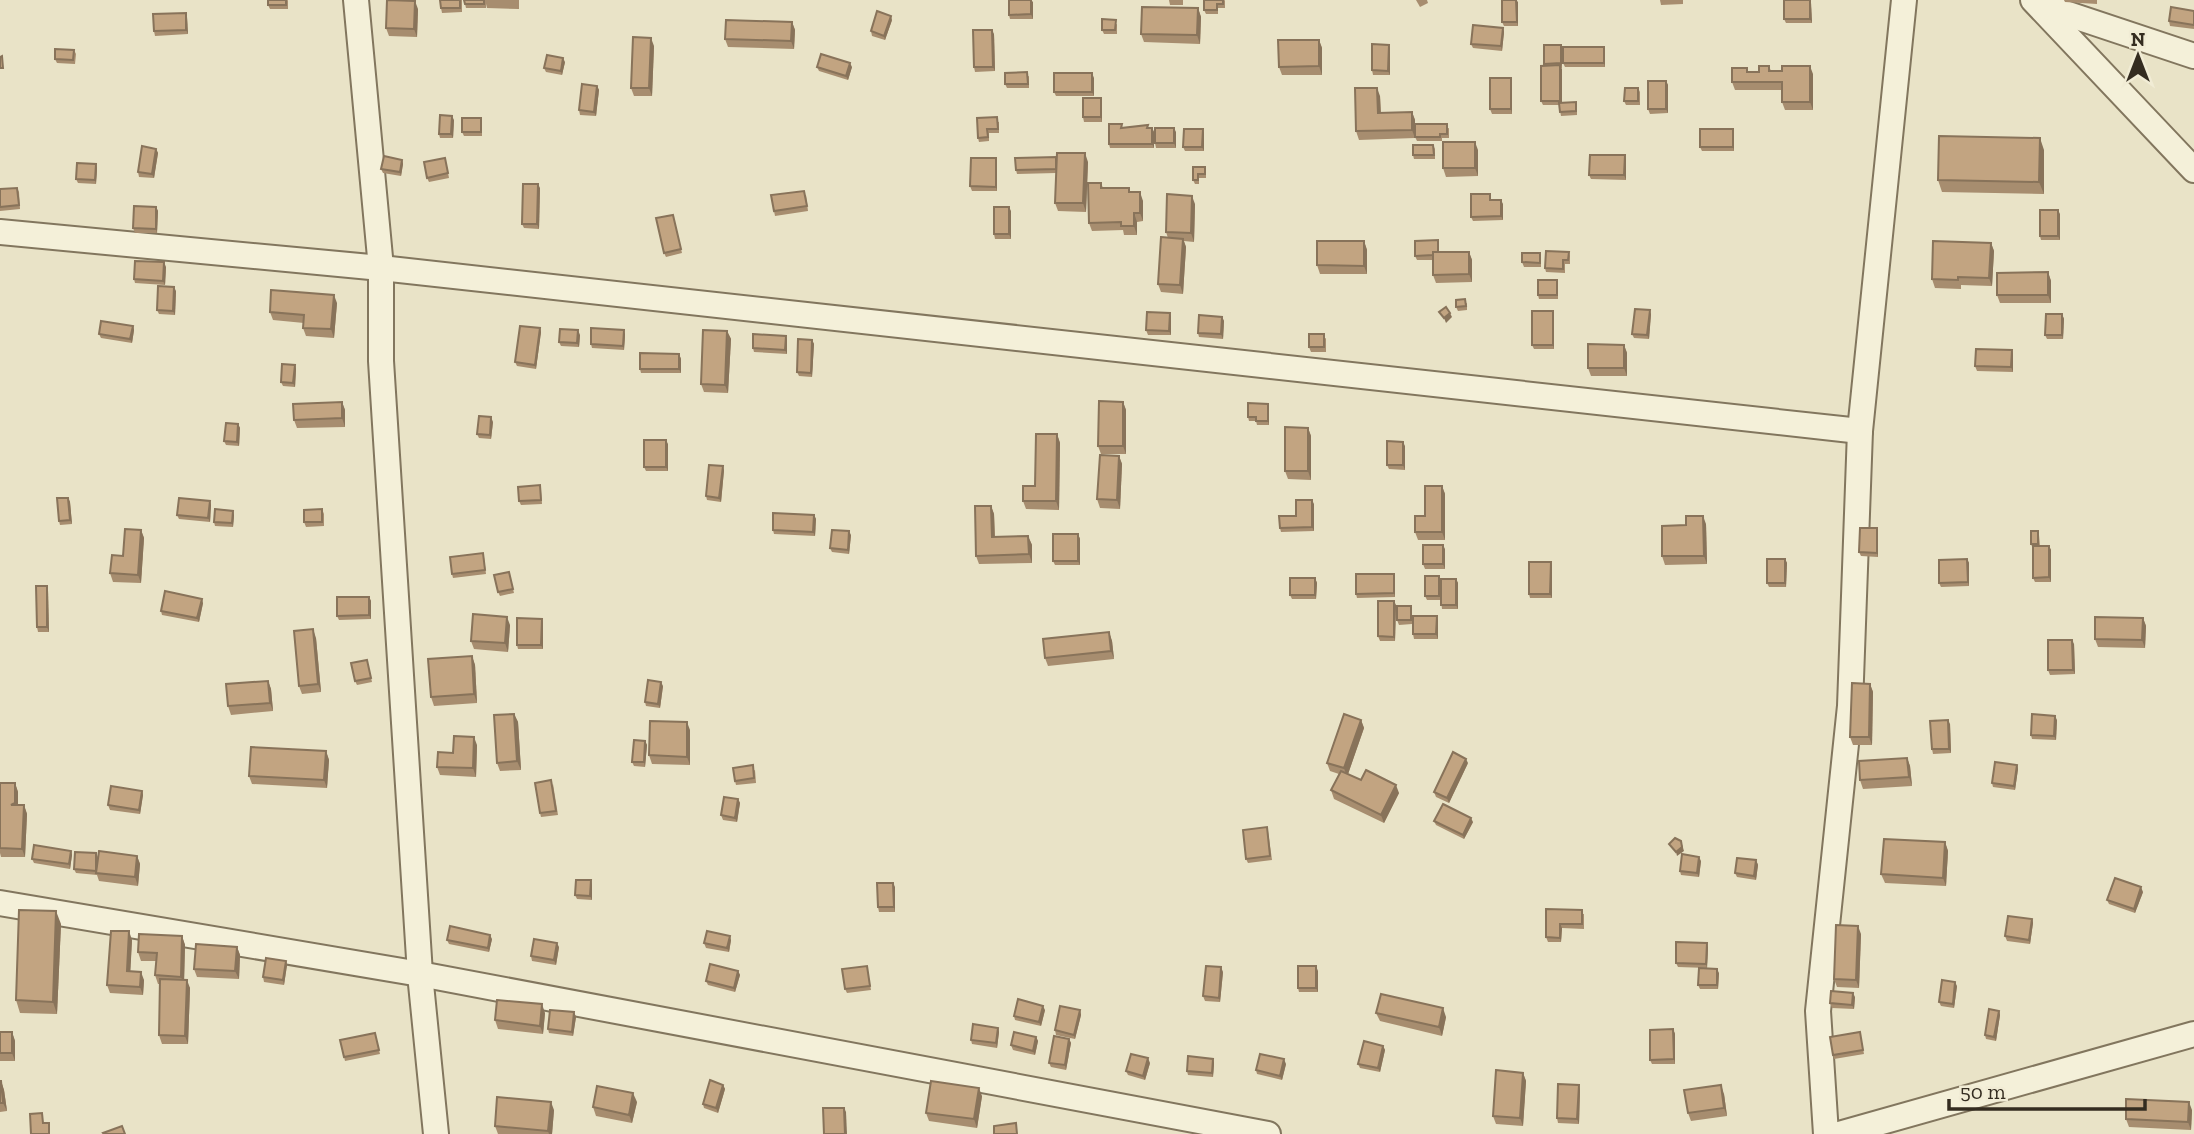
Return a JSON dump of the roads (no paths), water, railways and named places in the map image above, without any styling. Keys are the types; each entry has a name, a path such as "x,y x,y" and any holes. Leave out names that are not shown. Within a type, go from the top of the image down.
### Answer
{"street":[{"path":"356,0 381,268 381,361 420,974 436,1134"},
{"path":"1826,1134 1818,1011 1850,706 1860,432 1904,0"},
{"path":"2036,3 2194,56"},
{"path":"2036,3 2194,170"},
{"path":"0,232 381,268 1860,432"},
{"path":"0,903 420,974 1268,1134"},
{"path":"1839,1134 2194,1034"}]}
